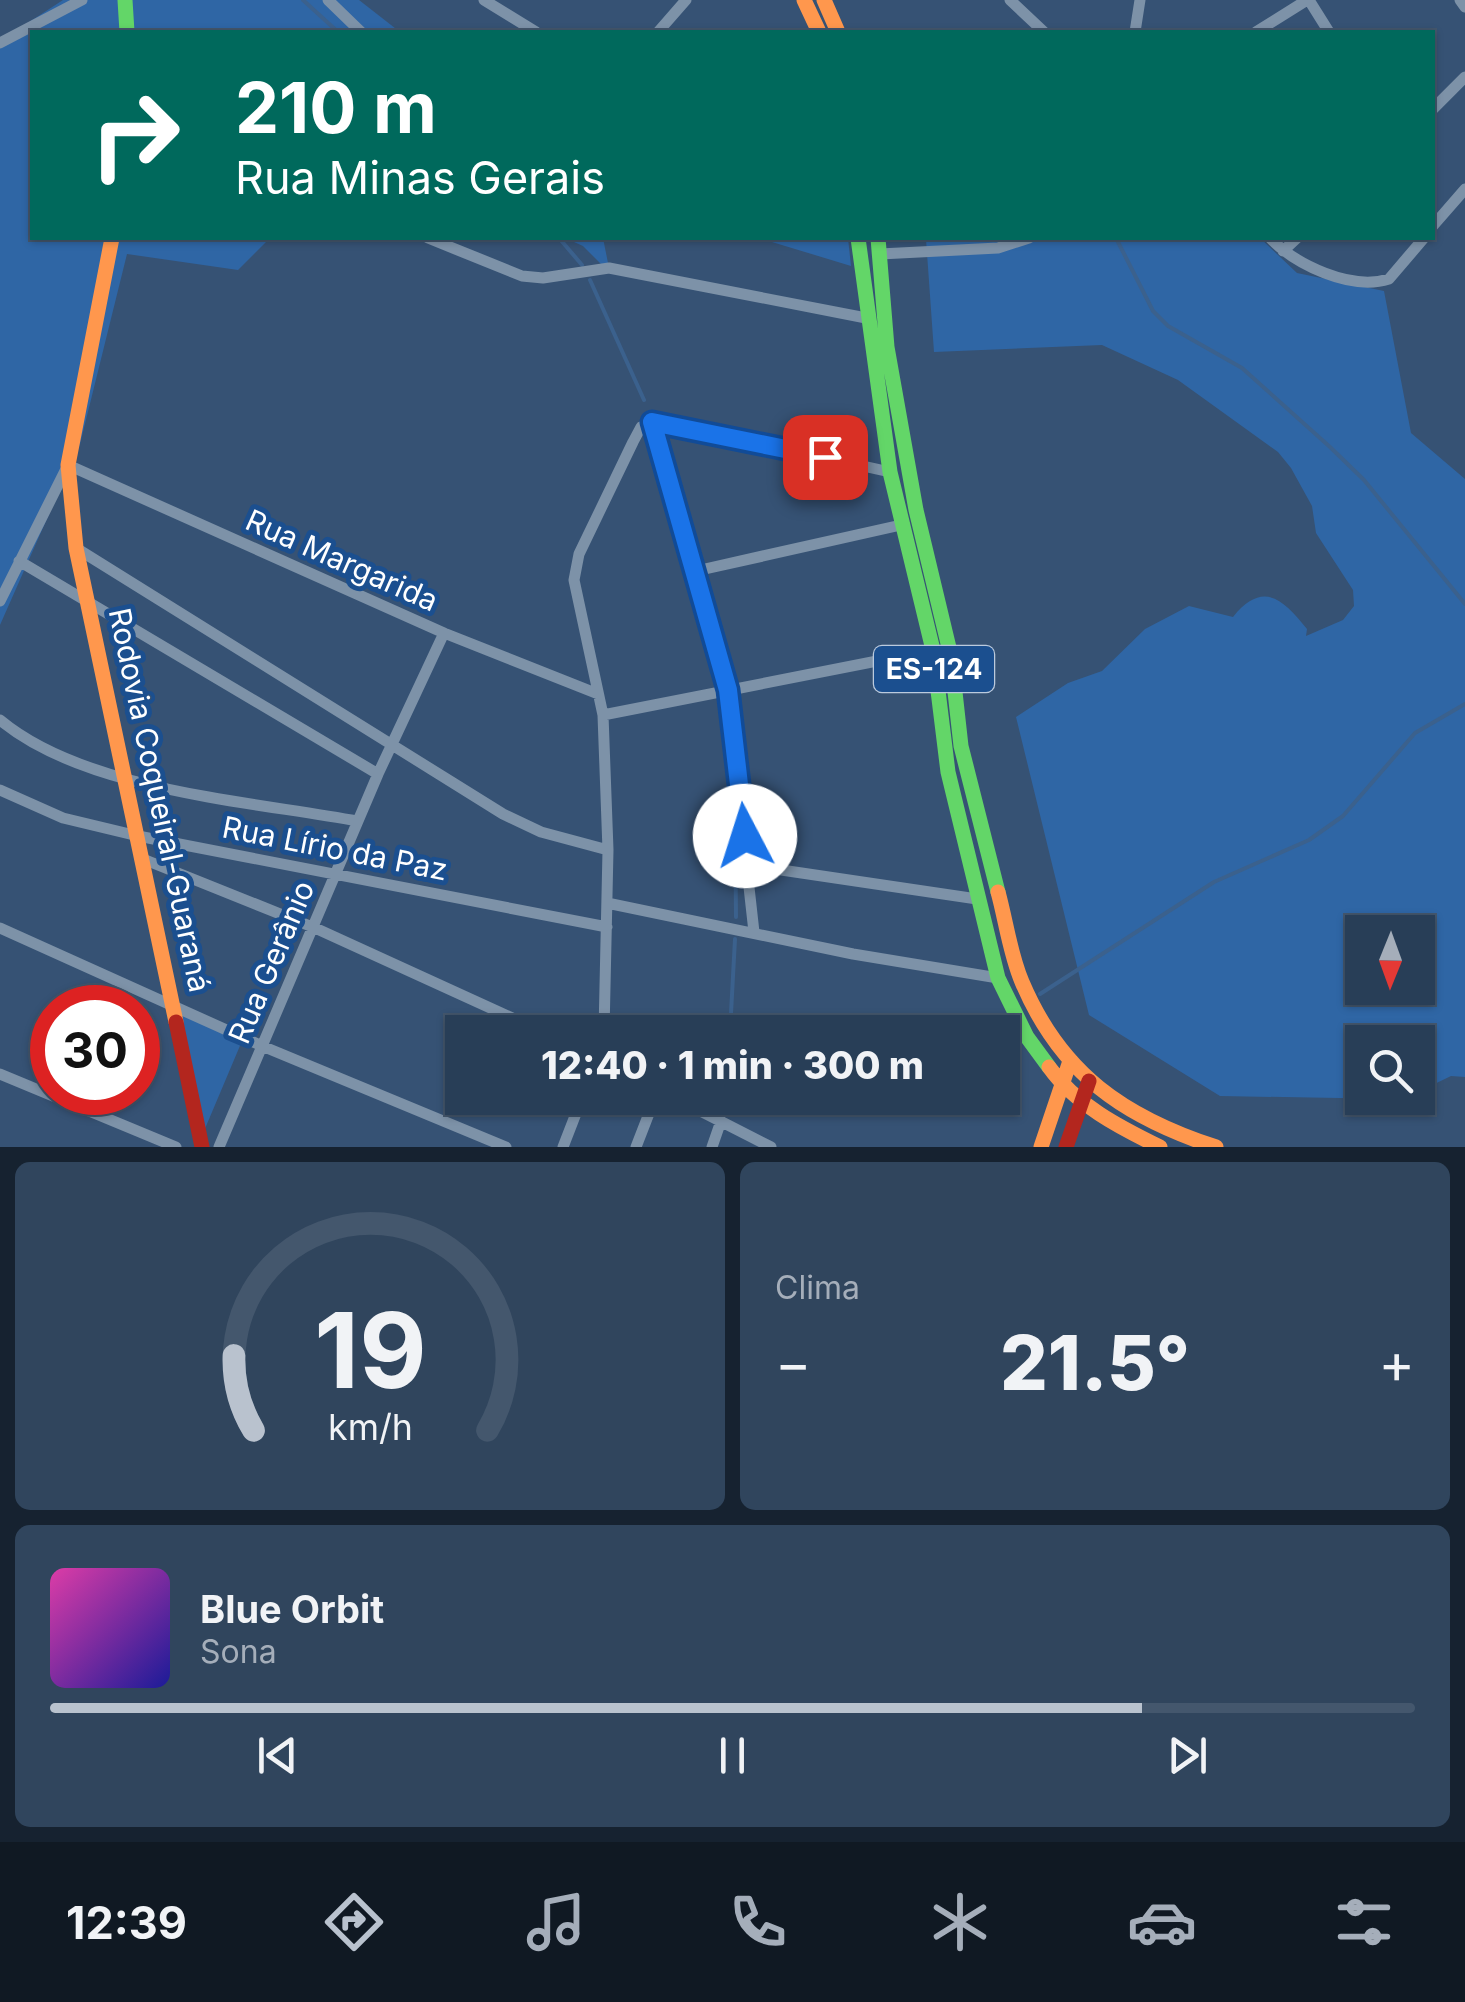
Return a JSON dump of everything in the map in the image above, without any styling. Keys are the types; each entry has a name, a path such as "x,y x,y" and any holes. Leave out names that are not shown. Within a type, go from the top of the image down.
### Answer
{"main road":[{"path":"125,0 127,30"},
{"path":"804,0 818,30"},
{"path":"824,0 837,30"},
{"name":"Rodovia Coqueiral-Guaraná","path":"112,240 68,465 76,548 202,1147"},
{"name":"ES-124","path":"858,240 890,472 933,650 944,751 998,978 1028,1037 1060,1083 1110,1122 1160,1147"},
{"name":"ES-124","path":"879,246 888,348 916,510 951,656 961,746 1020,980 1069,1064 1126,1110 1161,1129 1216,1147"},
{"path":"1040,1147 1069,1064"},
{"path":"1066,1147 1089,1081"}],"street":[{"path":"0,44 82,0"},
{"path":"328,0 359,30"},
{"path":"484,0 533,30"},
{"path":"661,28 686,0"},
{"path":"1010,0 1042,30"},
{"path":"1136,30 1140,0"},
{"path":"1259,30 1308,0 1328,30"},
{"path":"1460,0 1465,7"},
{"path":"1435,107 1465,77"},
{"path":"1435,223 1465,188"},
{"path":"433,240 522,276 620,270 866,318"},
{"path":"879,246 998,248 1023,240"},
{"path":"1272,240 1283,251 1336,276 1383,281 1422,240"},
{"path":"1283,251 1295,240"},
{"path":"652,422 728,690 754,932"},
{"path":"604,1015 608,850 602,715 576,596 579,554 641,428 652,422 890,472"},
{"path":"0,601 68,465"},
{"name":"Rua Margarida","path":"68,465 444,632 598,694"},
{"path":"696,570 902,525"},
{"path":"76,548 523,825 608,850"},
{"path":"19,560 378,774"},
{"name":"Rua Gerânio","path":"219,1147 315,928 357,821 444,632"},
{"path":"602,715 933,650"},
{"path":"0,720 68,762 125,778 357,821"},
{"name":"Rua Lírio da Paz","path":"0,790 62,818 138,836 607,927"},
{"path":"143,859 315,928 506,1015"},
{"path":"748,865 978,899"},
{"path":"607,903 998,978"},
{"path":"0,928 174,1008 506,1147"},
{"path":"0,1074 176,1147"},
{"path":"563,1147 575,1115"},
{"path":"636,1147 648,1115"},
{"path":"709,1115 770,1147"},
{"path":"712,1147 721,1121"}],"shaded area":[{"path":"63,0 359,0 397,30 30,30 30,240 268,240 238,270 127,254 80,444 0,625 0,41"},
{"path":"570,240 603,240 610,273 583,246"},
{"path":"766,240 848,240 851,266"},
{"path":"926,240 1262,240 1297,273 1384,291 1411,433 1465,479 1465,1077 1451,1076 1435,1084 1435,1025 1345,1025 1345,1098 1220,1096 1089,1015 1016,717 1068,683 1102,671 1145,629 1189,606 1233,617 1254,599 1272,598 1298,618 1307,629 1306,636 1343,620 1354,606 1353,590 1316,533 1312,506 1278,452 1178,380 1102,345 934,352"},
{"path":"176,1011 242,1041 204,1131"}],"waterway":[{"path":"303,0 336,30"},
{"path":"561,240 582,265"},
{"path":"1117,240 1153,311 1168,326 1242,368 1330,447 1364,480 1465,604"},
{"path":"590,280 644,400"},
{"path":"1040,994 1214,882 1309,840 1343,816 1415,733 1465,704"},
{"path":"735,812 736,917"},
{"path":"731,1015 735,939"}],"traffic: fast":[{"path":"125,0 127,30"},
{"path":"858,240 890,472 933,650 948,772 998,978 1027,1037 1049,1067"},
{"path":"878,240 887,347 916,510 951,656 961,746 998,892"}],"traffic: slow":[{"path":"804,0 818,30"},
{"path":"824,0 837,30"},
{"path":"112,240 68,465 76,548 176,1022"},
{"path":"998,892 1022,982 1038,1014 1076,1067 1124,1106 1152,1122 1216,1147"},
{"path":"1041,1147 1069,1064"},
{"path":"1049,1067 1085,1104 1160,1147"}],"traffic: jam":[{"path":"176,1022 202,1147"},
{"path":"1066,1147 1089,1081"}],"route":[{"path":"745,836 728,690 652,422 825,457"}]}
